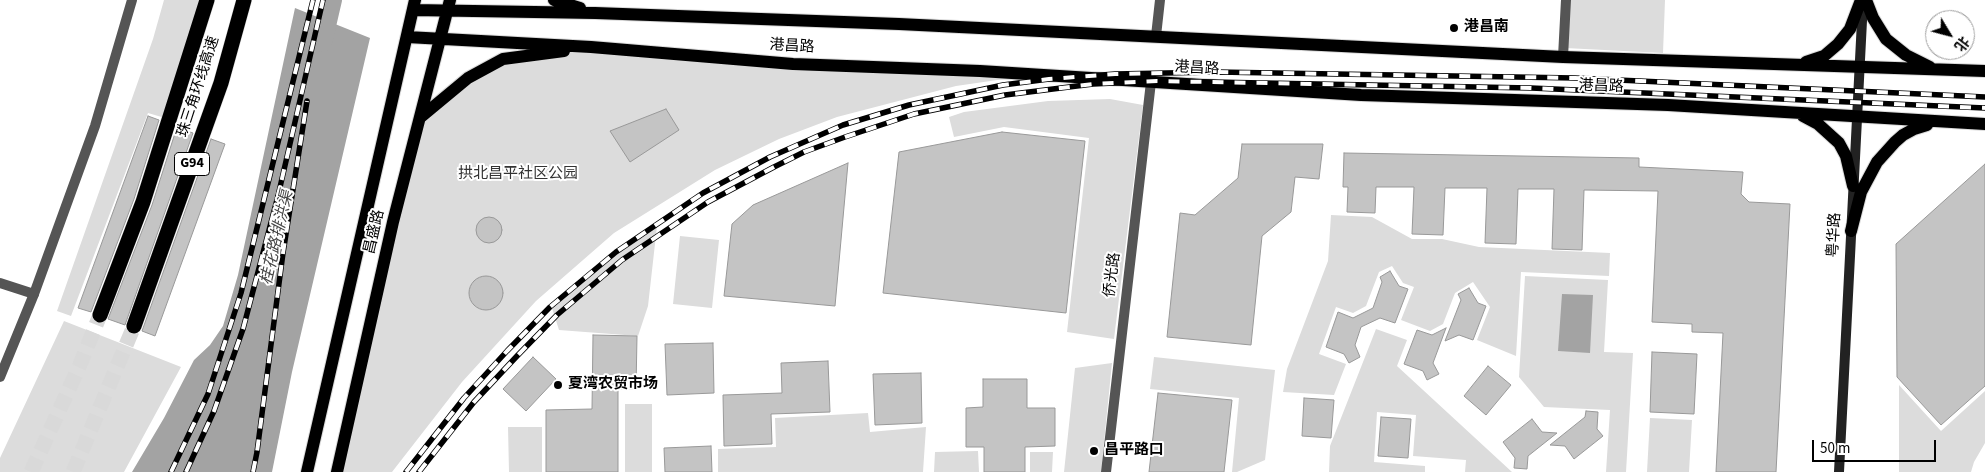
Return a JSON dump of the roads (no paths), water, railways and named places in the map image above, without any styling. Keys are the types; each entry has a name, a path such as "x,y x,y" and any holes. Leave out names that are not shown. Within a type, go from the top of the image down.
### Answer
{"highway":[{"name":"珠三角环线高速","path":"100,315 143,202 207,0"},
{"name":"珠三角环线高速","path":"134,326 221,83 244,0"}],"main road":[{"path":"554,0 595,13"},
{"path":"1791,64 1809,62 1824,56 1838,44 1850,29 1863,0"},
{"path":"1863,0 1879,29 1894,46 1912,59 1940,70"},
{"name":"粤华路","path":"1839,472 1863,0"},
{"name":"港昌路","path":"414,5 908,24 1563,57 1985,71"},
{"name":"昌盛路","path":"307,472 414,5"},
{"name":"昌盛路","path":"337,472 393,222 449,5"},
{"name":"港昌路","path":"407,37 591,47 793,64 980,71 1362,95 1668,106 1985,124"},
{"path":"421,117 468,78 502,60 591,47"},
{"path":"1786,112 1804,117 1818,124 1839,143 1846,156 1853,186"},
{"path":"1850,231 1861,192 1877,162 1894,142 1903,135 1914,129 1937,122"}],"street":[{"path":"0,377 34,294 94,126 132,0"},
{"path":"1156,36 1160,0"},
{"path":"1563,57 1566,0"},
{"name":"侨光路","path":"1106,472 1151,82"},
{"path":"0,282 34,294"}],"water":[{"path":"295,8 370,38 292,372 272,472 132,472 164,418 194,360 210,345 223,326 238,275"},
{"path":"1562,294 1593,295 1590,353 1558,351"}],"waterway":[{"name":"桂花路排洪渠","path":"323,43 333,0"}],"tunnel":[{"path":"31,472 79,367 100,315"},
{"path":"73,472 134,326"}],"railway":[{"path":"171,472 208,394 241,293 313,0"},
{"path":"186,472 214,411 243,329 278,196 323,0"},
{"path":"406,472 464,398 507,351 550,307 616,252 703,193 770,157 843,125 909,105 1003,85 1049,79 1115,74 1216,72 1575,78 1985,97"},
{"path":"419,472 474,402 517,356 557,315 622,260 708,202 774,167 804,152 914,114 1005,95 1093,84 1157,81 1531,88 1985,108"},
{"path":"253,472 283,253 307,101"}],"place":[{"name":"港昌南","path":"1454,28"},
{"name":"夏湾农贸市场","path":"558,385"},
{"name":"昌平路口","path":"1094,451"}],"park label":[{"name":"拱北昌平社区公园","path":"518,175"}]}
